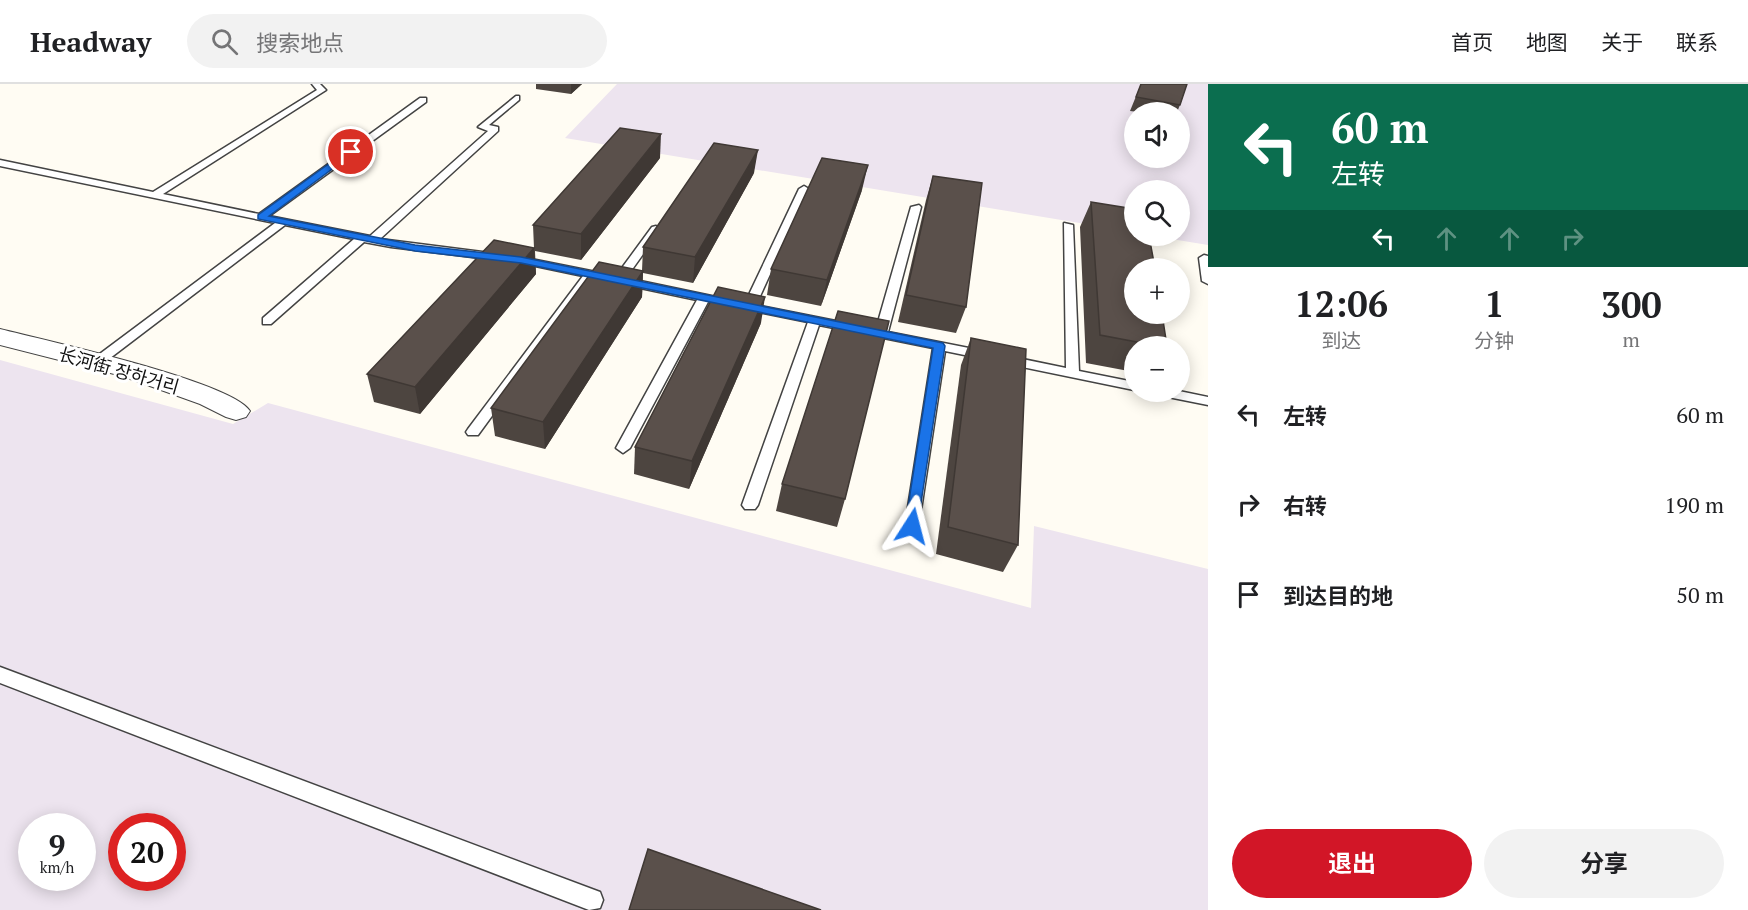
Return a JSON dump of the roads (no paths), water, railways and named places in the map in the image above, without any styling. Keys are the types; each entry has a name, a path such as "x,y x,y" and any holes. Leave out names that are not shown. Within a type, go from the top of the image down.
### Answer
{"street":[{"name":"长河街 장하거리","path":"0,337 131,370 210,398 236,411"}],"lane":[{"path":"154,195 322,90 316,84"},
{"path":"267,321 495,129 482,127 516,98"},
{"path":"261,217 423,100"},
{"path":"0,163 367,239 483,260 590,274 1124,384"},
{"path":"749,307 804,189"},
{"path":"881,334 916,207"},
{"path":"97,362 283,222"},
{"path":"619,280 661,223"},
{"path":"1068,225 1073,373"},
{"path":"1204,258 1208,281"},
{"path":"473,432 590,274"},
{"path":"623,448 704,298"},
{"path":"750,505 815,320"},
{"path":"912,526 939,346"},
{"path":"1190,397 1208,401"},
{"path":"0,675 592,900"}]}
